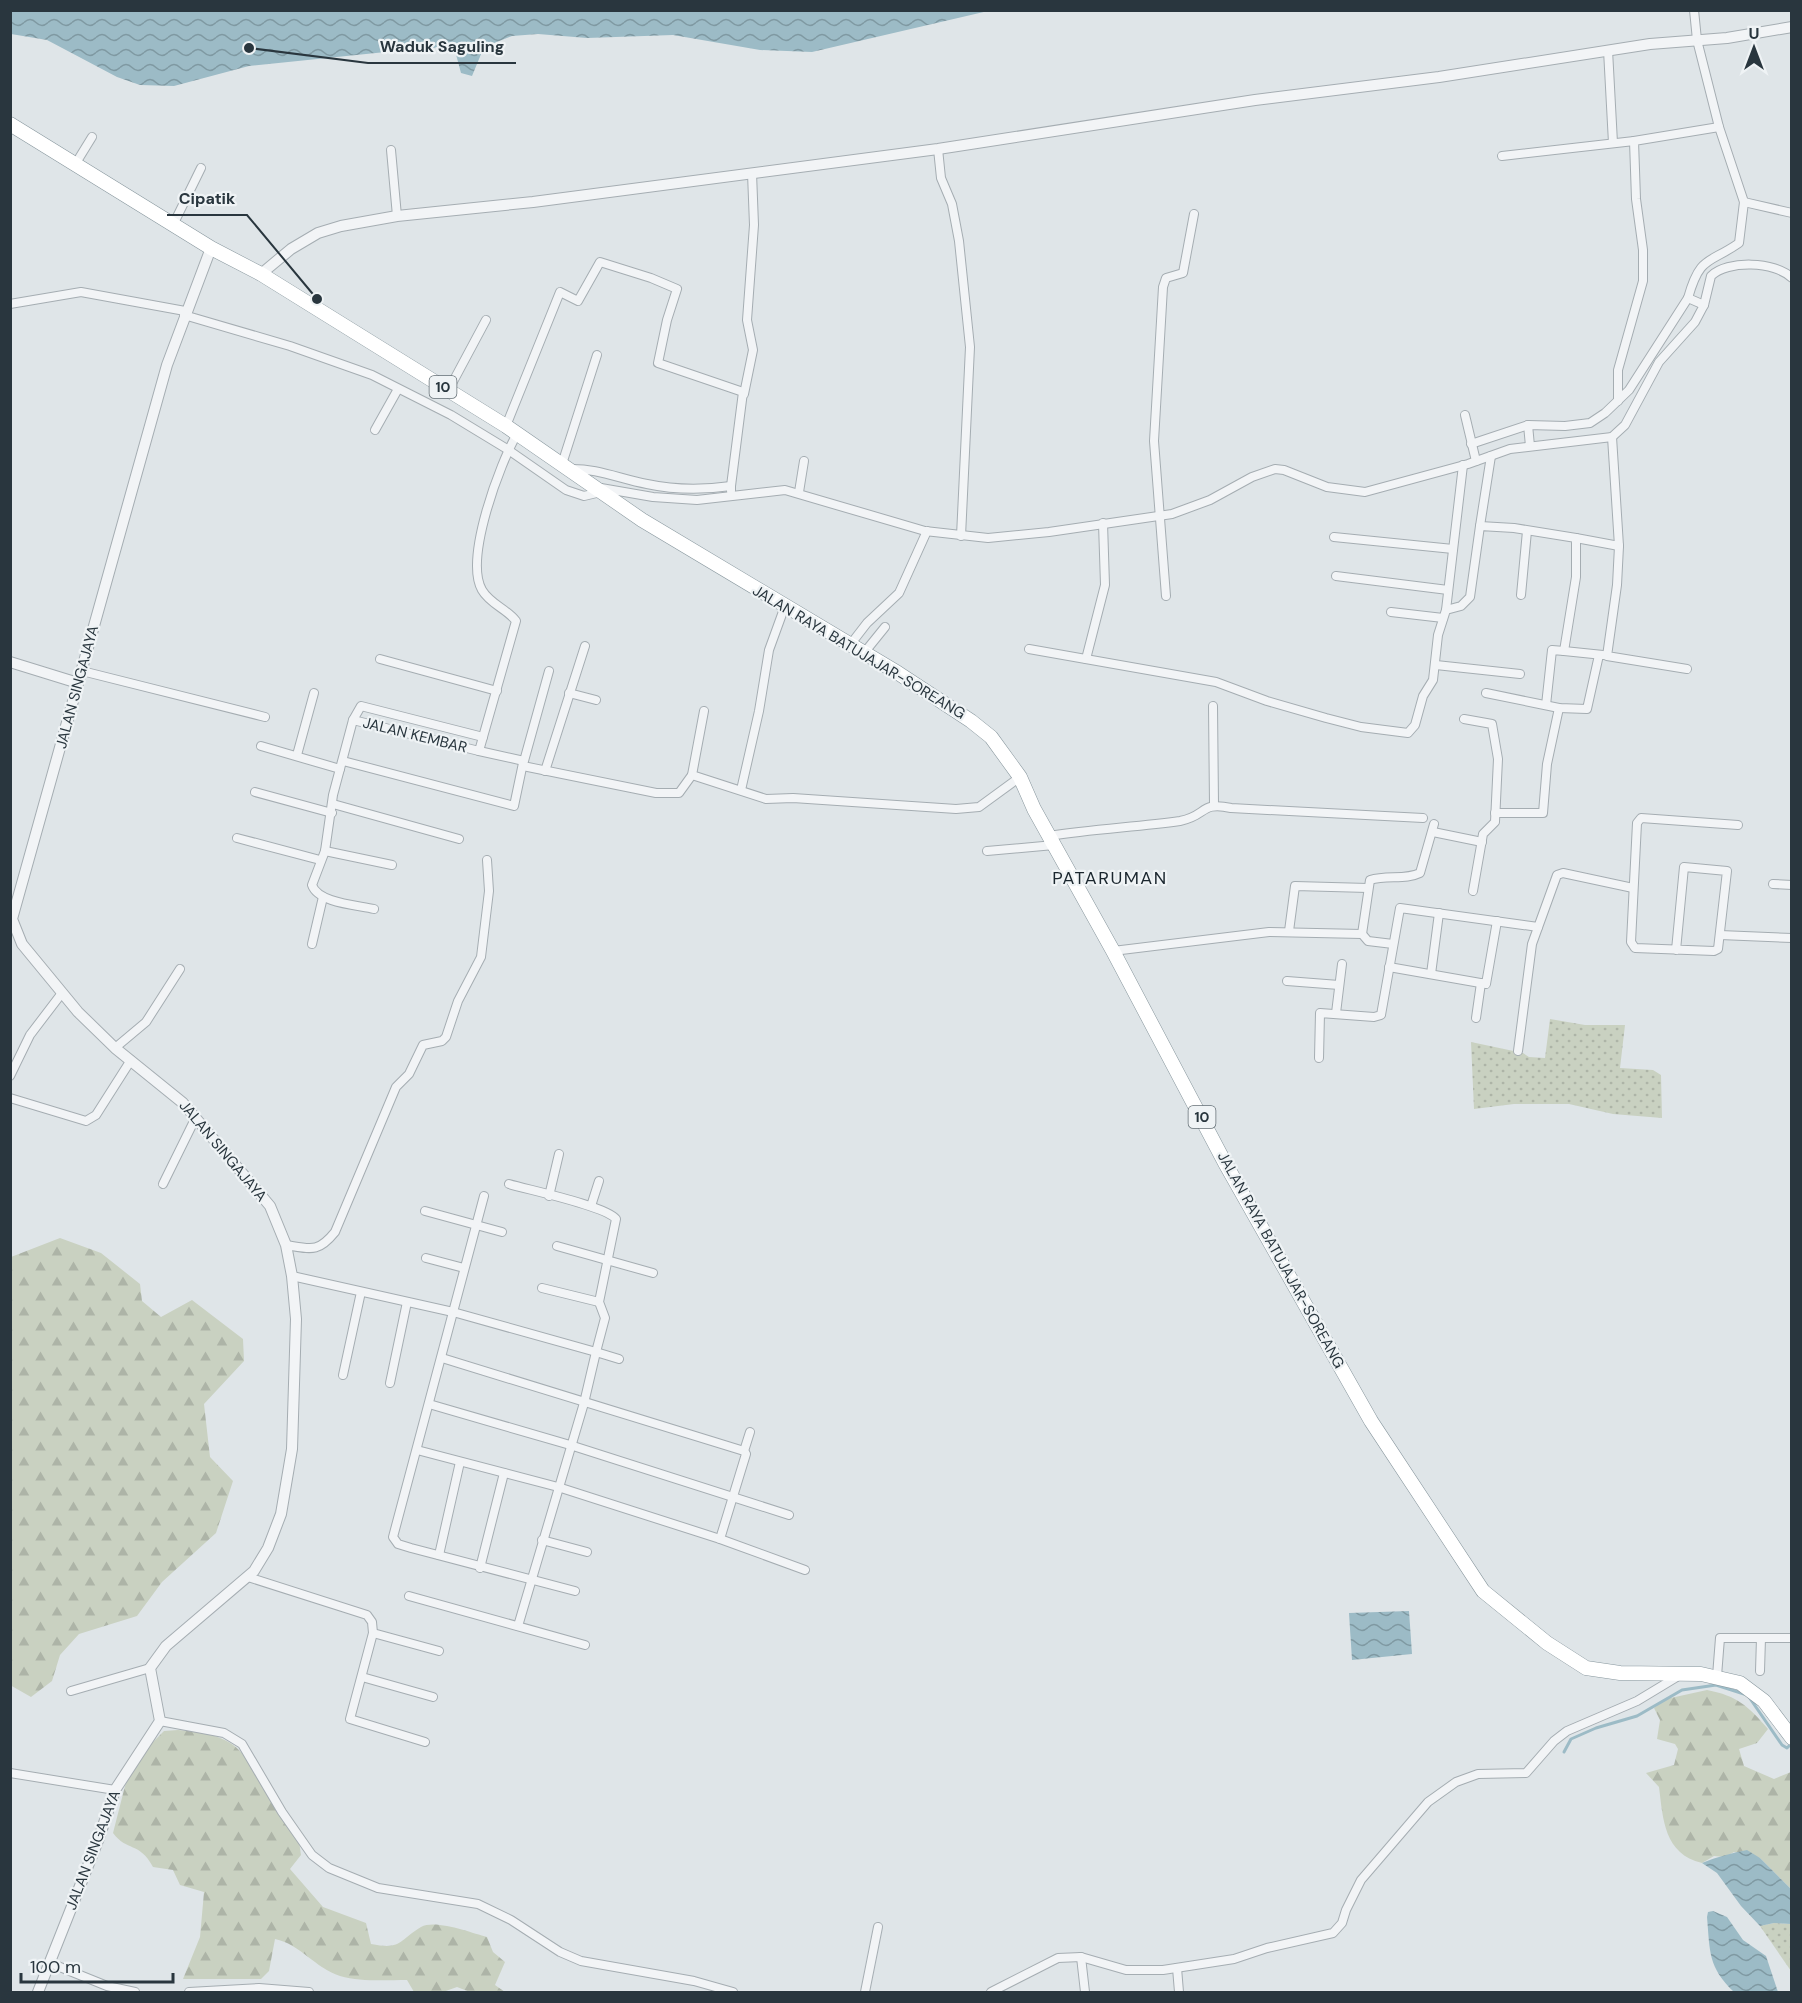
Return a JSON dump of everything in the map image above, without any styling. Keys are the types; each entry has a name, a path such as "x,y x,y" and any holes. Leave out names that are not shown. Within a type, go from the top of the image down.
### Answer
{"highway":[{"name":"JALAN RAYA BATUJAJAR-SOREANG","path":"10,124 210,248 261,274 448,391 670,538 864,653 971,720 999,746 1020,777 1225,1163 1371,1421 1483,1591 1547,1644 1587,1668 1620,1673 1717,1676 1740,1683 1757,1695 1791,1737"}],"street":[{"path":"1471,444 1528,425 1565,426 1590,423 1629,390 1688,298 1699,270 1707,261 1739,243 1744,202 1719,127 1697,40 1694,10"},
{"path":"261,274 291,249 318,234 341,226 397,216 498,206 938,149 1226,104 1439,77 1608,50 1791,27"},
{"path":"1608,50 1613,143"},
{"path":"1502,156 1634,141 1719,127"},
{"path":"76,163 92,137"},
{"path":"1618,401 1620,363 1642,281 1643,250 1636,199 1634,141"},
{"path":"938,149 941,178 952,204 959,241 970,347 961,536"},
{"path":"391,150 397,216"},
{"path":"173,225 201,168"},
{"path":"731,491 735,439 753,350 747,320 754,225 752,172"},
{"path":"1744,202 1791,213"},
{"path":"1166,596 1154,441 1163,287 1166,278 1183,273 1194,214"},
{"name":"JALAN SINGAJAYA","path":"150,1668 165,1646 248,1577 268,1548 281,1514 289,1476 295,1341 292,1276 286,1245 270,1206 183,1103 115,1048 62,993 22,944 11,919 157,399 184,313 210,248"},
{"name":"JALAN KEMBAR","path":"323,897 315,892 312,885 325,851 332,809 353,720 479,751 516,621 494,604 481,589 478,541 560,292 578,301 600,262 677,289 667,320 658,363 717,381 740,390 744,394"},
{"path":"597,355 567,468 599,471 648,485 669,488 799,492 927,531 988,538 1159,516 1192,507 1270,470 1284,470 1327,487 1365,492 1463,465 1510,449 1612,437 1626,425 1659,362 1695,322 1704,305 1711,276 1726,266 1772,267 1791,278"},
{"path":"10,304 88,292 184,313 290,346 372,375 451,415 508,448 575,494 584,496 594,487 674,500 731,491"},
{"path":"1688,298 1704,305"},
{"path":"448,391 486,320"},
{"path":"375,430 398,389"},
{"path":"1465,415 1476,461"},
{"path":"1528,425 1530,446"},
{"path":"1486,693 1558,708 1587,710 1603,655 1617,585 1619,546 1612,437"},
{"path":"1391,612 1445,614 1461,606 1470,597 1491,456"},
{"path":"799,492 804,461"},
{"path":"1029,649 1216,682 1326,718 1361,727 1408,733 1415,725 1436,665 1445,614 1463,465"},
{"path":"1086,659 1104,585 1103,523"},
{"path":"1480,526 1619,546"},
{"path":"850,645 867,623 899,593 927,531"},
{"path":"1521,595 1527,531"},
{"path":"1334,537 1453,549"},
{"path":"1564,651 1576,577 1576,538"},
{"path":"1336,576 1448,590"},
{"path":"741,790 759,711 766,661 775,627 785,606"},
{"path":"864,653 885,627"},
{"path":"545,771 585,646"},
{"path":"1546,705 1552,650 1603,655 1687,669"},
{"path":"380,659 497,691"},
{"path":"10,662 78,683"},
{"path":"1436,665 1520,674"},
{"path":"82,671 265,717"},
{"path":"261,746 514,806 523,763 549,671"},
{"path":"297,755 314,693"},
{"path":"570,693 596,700"},
{"path":"353,720 361,706 483,737"},
{"path":"1213,706 1214,804"},
{"path":"1496,813 1543,813 1547,764 1558,708"},
{"path":"479,751 545,771 668,794 679,793 692,775 704,711"},
{"path":"1464,718 1492,724 1498,759 1495,822 1485,831 1473,891"},
{"path":"692,775 766,799 793,798 956,809 979,807 1020,777"},
{"path":"255,792 459,839"},
{"path":"987,852 1052,841 1106,827 1199,816 1206,808 1214,804 1231,808 1423,818"},
{"path":"1676,950 1684,867 1727,871 1718,950 1676,950 1632,945 1637,822 1641,818 1738,825"},
{"path":"1393,944 1368,941 1362,934 1370,880 1391,875 1411,877 1420,873 1434,828 1482,842"},
{"path":"237,838 320,860"},
{"path":"325,851 392,865"},
{"path":"286,1245 313,1250 325,1244 335,1232 388,1101 396,1087 409,1074 423,1045 442,1041 446,1037 458,1001 481,957 489,891 487,860"},
{"path":"1518,1051 1532,944 1560,873 1633,888"},
{"path":"1773,884 1791,885"},
{"path":"1289,931 1295,886 1368,888"},
{"path":"312,944 323,897 374,909"},
{"path":"1319,1058 1320,1013 1377,1017 1384,1002 1400,908 1538,927"},
{"path":"1431,974 1439,913"},
{"path":"1389,967 1486,984 1497,921"},
{"path":"1113,951 1289,931 1362,934"},
{"path":"1720,935 1791,938"},
{"path":"1336,1013 1342,964"},
{"path":"115,1048 146,1023 162,1002 180,969"},
{"path":"1287,981 1339,985"},
{"path":"1476,1018 1481,983"},
{"path":"10,1076 30,1035 62,993"},
{"path":"10,1098 86,1121 96,1115 131,1060"},
{"path":"163,1184 196,1117"},
{"path":"549,1196 559,1154"},
{"path":"591,1206 599,1181"},
{"path":"509,1184 591,1206 613,1215 616,1219 599,1302 605,1318 584,1403 518,1626"},
{"path":"484,1196 474,1226 442,1358 393,1537 398,1544 480,1568 575,1591"},
{"path":"425,1211 502,1232"},
{"path":"557,1246 653,1273"},
{"path":"426,1258 464,1268"},
{"path":"292,1276 453,1312 619,1359"},
{"path":"542,1288 599,1302"},
{"path":"343,1375 361,1292"},
{"path":"390,1383 407,1302"},
{"path":"442,1358 744,1450"},
{"path":"429,1404 570,1445 789,1515"},
{"path":"720,1539 746,1454 744,1450 750,1432"},
{"path":"417,1450 558,1487 720,1539 805,1570"},
{"path":"439,1555 460,1462"},
{"path":"480,1568 504,1473"},
{"path":"542,1540 587,1552"},
{"path":"248,1577 367,1614 372,1622 373,1633 362,1677 350,1709 350,1719 425,1742"},
{"path":"409,1596 585,1645"},
{"path":"373,1633 439,1651"},
{"path":"1717,1676 1720,1638 1791,1638"},
{"path":"1760,1671 1761,1638"},
{"path":"71,1691 150,1668 160,1721 224,1733 242,1744 282,1812 312,1855 329,1868 378,1888 478,1904 511,1920 560,1952 580,1961 673,1977 733,1992"},
{"path":"991,1992 1055,1959 1081,1957 1126,1970 1178,1968 1234,1959 1336,1931 1361,1880 1409,1822 1434,1797 1456,1782 1478,1774 1526,1773 1554,1741 1567,1731 1637,1701 1682,1674"},
{"path":"362,1677 433,1697"},
{"name":"JALAN SINGAJAYA","path":"38,1992 115,1790 160,1721"},
{"path":"10,1773 115,1790"},
{"path":"865,1992 878,1927"},
{"path":"1081,1957 1085,1992"},
{"path":"50,1963 107,1986 135,1992"},
{"path":"1178,1968 1179,1992"},
{"path":"189,1992 259,1988 309,1992"}],"green space":[{"path":"1550,1019 1585,1025 1625,1025 1620,1068 1653,1070 1661,1075 1662,1118 1613,1114 1569,1104 1514,1104 1474,1109 1471,1042 1523,1053 1529,1057 1545,1058"},
{"path":"60,1238 101,1253 140,1284 142,1301 161,1317 192,1300 243,1339 244,1361 204,1404 210,1457 233,1481 216,1533 162,1582 137,1616 79,1634 60,1655 52,1681 31,1697 10,1685 11,1257"},
{"path":"1707,1690 1727,1695 1742,1703 1768,1729 1757,1743 1739,1749 1744,1766 1774,1779 1791,1772 1790,1888 1760,1858 1734,1852 1725,1857 1714,1856 1702,1863 1680,1852 1668,1834 1664,1823 1659,1787 1646,1773 1674,1765 1678,1749 1675,1744 1657,1739 1660,1720 1654,1708 1666,1699"},
{"path":"178,1730 221,1738 243,1754 299,1841 301,1855 290,1869 323,1907 366,1923 371,1944 381,1946 399,1943 427,1925 444,1926 487,1937 493,1952 505,1962 495,1985 505,1992 470,1992 457,1987 443,1992 414,1992 407,1980 348,1978 323,1968 292,1946 275,1939 269,1971 261,1979 183,1979 200,1937 204,1892 180,1885 173,1870 153,1867 143,1853 123,1843 113,1833 125,1786 133,1769 147,1748 164,1731"},
{"path":"1774,1923 1791,1924 1791,1971 1760,1926"}],"water":[{"path":"11,10 988,11 812,52 760,50 673,35 587,38 538,34 512,36 484,47 472,76 461,73 454,47 447,43 429,50 405,50 249,66 174,86 140,85 117,77 47,40 11,34"},
{"path":"1409,1611 1412,1654 1352,1660 1349,1613"},
{"path":"1747,1850 1760,1858 1791,1889 1791,1924 1774,1923 1760,1926 1741,1906 1717,1873 1702,1863"},
{"path":"1713,1911 1727,1917 1743,1940 1766,1956 1778,1992 1734,1992 1725,1983 1715,1967 1710,1950 1707,1917 1708,1912"}],"waterway":[{"path":"1564,1752 1571,1739 1596,1728 1637,1716 1682,1690 1716,1685 1744,1694"},
{"path":"1749,1697 1782,1745 1787,1748 1789,1746"}],"place":[{"name":"Waduk Saguling","path":"249,48"},
{"name":"Cipatik","path":"317,299"}],"district":[{"name":"PATARUMAN","path":"1110,878"}]}
